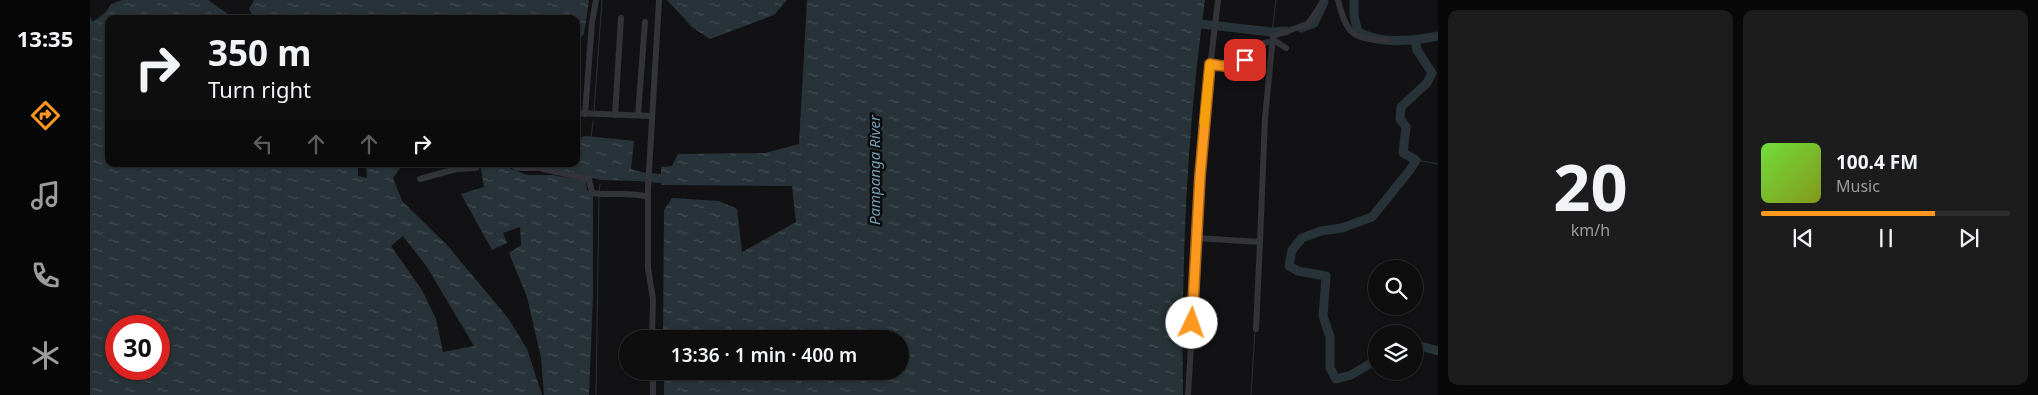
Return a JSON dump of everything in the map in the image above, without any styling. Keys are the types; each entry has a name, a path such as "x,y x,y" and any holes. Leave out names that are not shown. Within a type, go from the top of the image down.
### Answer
{"street":[{"path":"585,114 592,22 596,0"},
{"path":"652,330 652,299 648,268 648,189 659,0"},
{"path":"1188,395 1205,111 1218,0"},
{"path":"1256,329 1257,242 1270,42 1274,34 1308,24 1324,0"},
{"path":"1338,0 1345,23 1356,36 1365,39 1386,40"},
{"path":"615,115 621,18"},
{"path":"638,115 645,22"},
{"path":"1210,64 1223,67 1239,64 1244,62 1250,50 1270,42 1286,48"},
{"path":"580,114 651,116"},
{"path":"420,179 456,169 476,167"},
{"path":"516,167 540,168 589,179 592,193 642,195 648,197"},
{"path":"1197,238 1257,242"},
{"path":"653,380 653,395"}],"water":[{"path":"122,0 208,0 229,15 105,15 105,167 358,167 358,176 367,178 366,167 401,167 393,178 402,201 447,245 508,318 527,349 542,395 90,395 90,17 93,22 106,12 111,4","holes":["403,236 427,267 474,346 443,352 436,319 422,290 391,246"]},
{"path":"254,0 589,0 584,34 580,38 580,15 252,15 249,9"},
{"path":"667,0 787,0 774,15 710,39 692,27"},
{"name":"Pampanga River","path":"807,0 1205,0 1194,98 1186,197 1183,395 664,395 664,380 909,380 909,330 663,330 664,210 672,198 719,201 737,209 742,252 796,222 792,186 661,185 661,167 672,166 678,154 765,153 799,144"},
{"path":"586,136 634,141 631,169 642,172 641,181 601,180 543,167 580,167 580,137"},
{"path":"481,167 507,167 527,175 553,175 586,181 587,190 593,195 593,297 589,395 544,395 541,358 527,297 509,253 521,245 520,227 503,233 507,243 492,250 461,194 484,187"}],"waterway":[{"path":"594,111 602,0"},
{"path":"1272,34 1276,0"},
{"path":"1354,0 1354,16 1358,32 1367,36 1397,41 1438,36"},
{"path":"1301,28 1314,23 1324,2"},
{"path":"1192,23 1272,32 1286,31"},
{"path":"1368,365 1351,375 1336,379 1330,368 1330,337 1323,316 1326,276 1298,271 1289,266 1292,250 1302,238 1321,231 1342,228 1372,217 1416,160 1403,153 1406,127 1400,119 1401,107 1427,83 1432,73 1417,50 1415,40"},
{"path":"591,138 593,121"},
{"path":"1416,160 1438,164"},
{"path":"632,176 666,179 673,176"},
{"path":"599,192 600,184"},
{"path":"596,395 599,196"},
{"path":"1251,395 1255,330"},
{"path":"1423,347 1438,351"}],"slow traffic":[{"path":"1204,123 1210,64"}],"route":[{"path":"1192,323 1200,176 1210,64 1223,67 1239,64 1245,60"}]}
